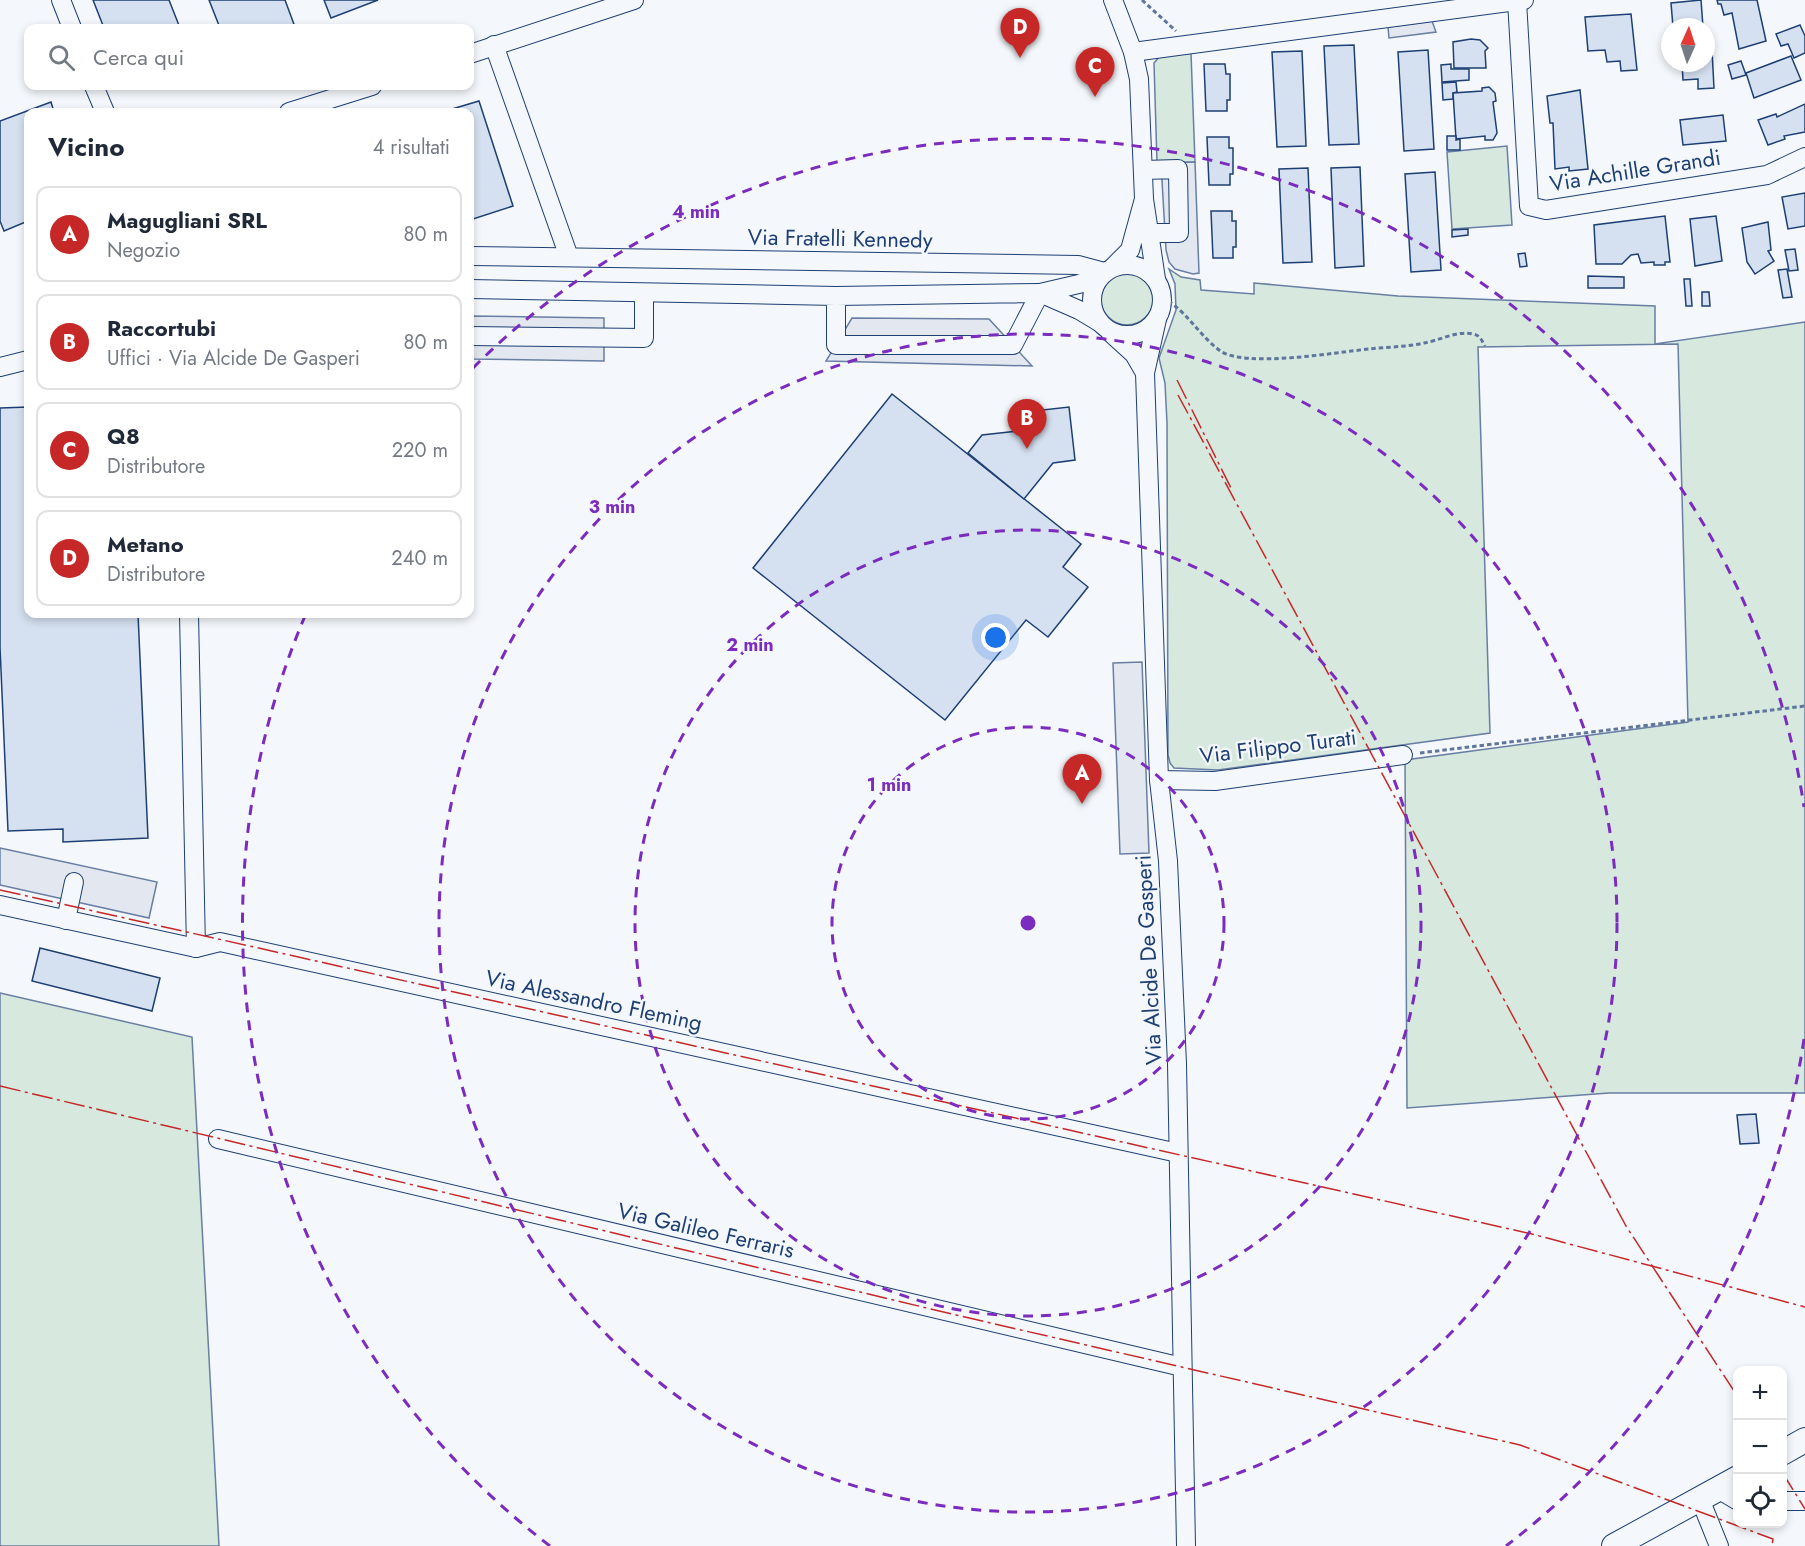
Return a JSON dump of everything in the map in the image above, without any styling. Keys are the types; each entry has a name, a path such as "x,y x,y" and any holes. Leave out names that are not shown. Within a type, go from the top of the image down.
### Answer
{"main road":[{"path":"1787,1449 1805,1440"},
{"path":"1614,1546 1723,1492"}],"street":[{"path":"61,0 70,24"},
{"path":"474,52 634,0"},
{"path":"1113,0 1133,52 1139,80 1144,199 1156,279 1162,297 1157,318 1141,332 1130,335 1103,326 1091,300 1097,280 1130,250 1144,199"},
{"path":"1133,52 1434,7 1521,0"},
{"name":"Via Achille Grandi","path":"1521,0 1528,206 1546,210 1767,175 1805,157"},
{"path":"494,45 569,257"},
{"path":"96,90 103,108"},
{"path":"302,108 359,90"},
{"path":"1144,170 1178,169 1179,233 1150,233"},
{"name":"Via Fratelli Kennedy","path":"474,256 1078,265 1108,269"},
{"path":"474,289 836,296 1040,293 1083,283 1122,264 1141,267 1156,279"},
{"path":"474,336 644,338 644,292"},
{"path":"836,296 836,345 1012,345 1040,293"},
{"path":"1040,293 1079,310 1103,326 1134,354 1145,373"},
{"name":"Via Alcide De Gasperi","path":"1157,318 1145,373 1159,780 1168,861 1178,1154 1186,1546"},
{"path":"0,367 24,361"},
{"path":"189,618 196,948"},
{"name":"Via Filippo Turati","path":"1159,780 1215,781 1403,755"},
{"path":"66,920 74,882"},
{"name":"Via Alessandro Fleming","path":"0,905 196,948 220,942 1178,1154"},
{"name":"Via Galileo Ferraris","path":"218,1139 1182,1367"},
{"path":"1719,1546 1723,1492"},
{"path":"1787,1501 1805,1501"}],"path":[{"path":"1142,0 1176,31"},
{"path":"1162,297 1176,305 1194,321 1220,351 1238,359 1424,344 1463,334 1473,334 1481,338 1485,346"},
{"path":"1403,755 1805,706"}],"shaded area":[{"path":"1432,21 1436,32 1389,38 1388,27"},
{"path":"1191,53 1195,162 1157,163 1154,63 1160,56"},
{"path":"1507,146 1512,225 1452,229 1447,152"},
{"path":"1195,162 1199,273 1193,274 1175,269 1169,262 1166,250 1161,163"},
{"path":"1169,269 1181,277 1200,280 1201,290 1254,294 1254,283 1398,296 1655,306 1655,344 1805,322 1805,1093 1609,1093 1407,1108 1405,760 1688,722 1678,344 1478,347 1490,733 1218,770 1174,768 1168,755 1167,423 1165,383 1159,358 1176,310 1175,284"},
{"path":"1122,273 1132,273 1146,280 1153,299 1146,318 1132,325 1122,325 1112,321 1105,314 1101,304 1101,294 1105,284 1112,277"},
{"path":"474,316 604,318 604,361 474,359"},
{"path":"852,318 989,319 1032,366 826,361"},
{"path":"1142,662 1149,853 1120,854 1113,663"},
{"path":"0,848 157,882 149,918 0,885"},
{"path":"0,993 192,1037 219,1546 0,1546"}],"building":[{"path":"93,0 169,0 178,24 102,24"},
{"path":"209,0 285,0 294,24 218,24"},
{"path":"324,0 378,0 331,18"},
{"path":"1701,0 1702,18 1672,18 1671,3"},
{"path":"1717,0 1757,0 1766,41 1739,49 1732,13 1724,15 1721,4 1718,4"},
{"path":"1631,14 1637,70 1621,71 1620,61 1607,62 1605,50 1588,51 1585,17"},
{"path":"1800,25 1805,36 1805,53 1794,58 1788,44 1781,46 1776,34"},
{"path":"1480,40 1488,48 1485,51 1486,68 1454,68 1453,42"},
{"path":"1354,45 1359,144 1329,145 1324,46"},
{"path":"1428,50 1434,149 1404,151 1398,52"},
{"path":"1302,51 1306,146 1277,147 1272,52"},
{"path":"1791,56 1801,80 1754,98 1746,73"},
{"path":"1741,61 1746,75 1732,79 1728,65"},
{"path":"1204,64 1225,64 1226,74 1230,74 1230,100 1227,100 1227,111 1206,111"},
{"path":"1451,64 1451,69 1469,69 1469,80 1442,82 1441,65"},
{"path":"1683,72 1713,72 1714,88 1698,89 1698,79 1683,80"},
{"path":"1456,82 1457,92 1453,93 1453,99 1443,100 1442,83"},
{"path":"1489,87 1495,93 1496,101 1493,102 1497,133 1493,140 1485,140 1485,136 1456,139 1453,93 1482,91 1482,88"},
{"path":"1580,90 1588,169 1569,171 1569,167 1555,169 1553,123 1550,123 1547,96"},
{"path":"479,101 513,206 474,219 474,108 455,108"},
{"path":"51,102 53,108 35,108"},
{"path":"1805,104 1805,132 1784,136 1785,139 1768,145 1758,120 1776,114 1777,117"},
{"path":"24,112 24,223 4,231 0,221 0,121"},
{"path":"1723,115 1726,141 1683,145 1680,120"},
{"path":"1447,136 1456,136 1456,140 1460,139 1460,150 1447,150"},
{"path":"1207,137 1229,137 1229,148 1233,148 1233,174 1230,174 1230,185 1209,185"},
{"path":"1360,167 1364,266 1335,268 1331,168"},
{"path":"1308,168 1312,262 1283,263 1279,169"},
{"path":"1435,172 1441,270 1411,272 1405,174"},
{"path":"1805,193 1805,226 1788,229 1782,197"},
{"path":"1211,211 1232,211 1232,221 1236,221 1236,247 1233,247 1233,258 1213,258"},
{"path":"1665,216 1670,262 1665,262 1665,265 1654,265 1654,262 1641,263 1638,254 1631,255 1622,264 1596,264 1594,225"},
{"path":"1716,216 1722,261 1695,266 1690,219"},
{"path":"1768,222 1771,250 1768,251 1774,261 1755,274 1747,262 1742,228"},
{"path":"1468,229 1468,235 1452,237 1452,230"},
{"path":"1795,249 1798,270 1789,271 1785,250"},
{"path":"1525,253 1527,266 1520,267 1518,254"},
{"path":"1787,269 1792,297 1783,298 1778,270"},
{"path":"1588,276 1624,277 1624,288 1588,288"},
{"path":"1684,279 1690,279 1692,306 1686,306"},
{"path":"1702,292 1709,292 1710,306 1702,306"},
{"path":"892,394 1081,544 1063,567 1088,587 1048,637 1026,620 945,720 753,568"},
{"path":"24,407 24,618 138,618 148,838 63,842 63,829 8,831 0,647 0,408"},
{"path":"1069,407 1075,460 1053,463 1024,499 968,453 982,435 1018,431 1016,413"},
{"path":"40,948 160,978 152,1011 32,981"},
{"path":"1756,1114 1759,1143 1740,1144 1737,1115"}],"power":[{"path":"1177,380 1232,490"},
{"path":"1178,395 1626,1226 1733,1389"},
{"path":"0,890 1532,1234 1805,1307"},
{"path":"0,1086 956,1315 1520,1445 1773,1539 1772,1546"},
{"path":"1783,1474 1805,1509"}],"place":[{"name":"Metano","path":"1020,58"},
{"name":"Q8","path":"1095,97"},
{"name":"Raccortubi","path":"1027,449"},
{"name":"Magugliani SRL","path":"1082,804"}]}
